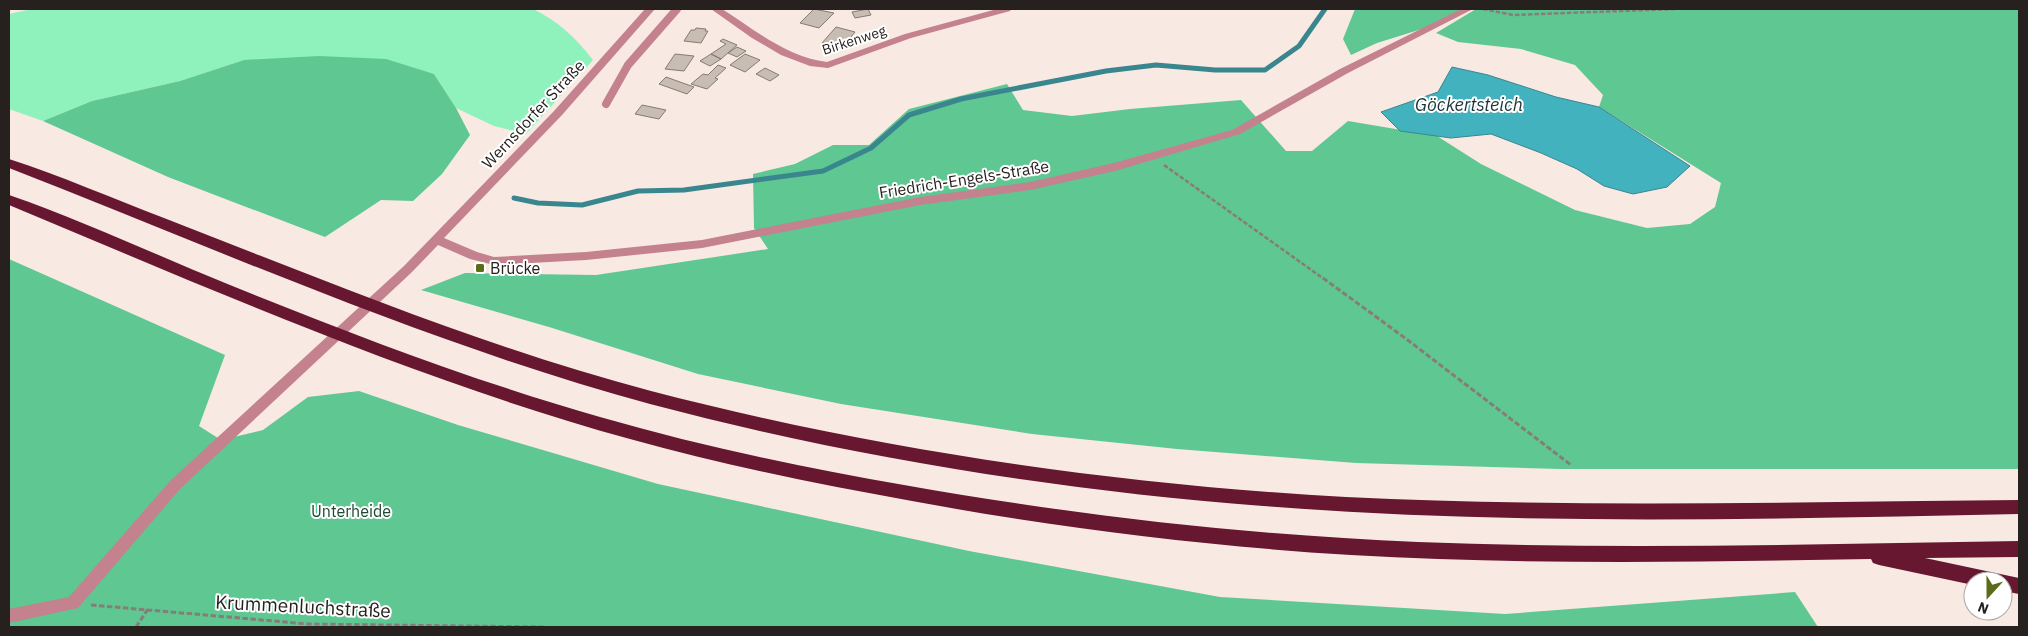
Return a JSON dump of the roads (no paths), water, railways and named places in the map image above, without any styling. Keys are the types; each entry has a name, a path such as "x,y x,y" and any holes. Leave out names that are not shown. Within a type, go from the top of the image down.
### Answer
{"highway":[{"path":"9,163 441,332 532,363 698,410 900,453 1106,484 1228,496 1342,504 1531,510 2019,508"},
{"path":"9,200 410,362 483,388 600,424 694,449 804,474 939,500 1051,517 1183,533 1302,544 1418,550 1574,554 2019,549"},
{"path":"1850,551 1963,574"}],"street":[{"name":"Wernsdorfer Straße","path":"9,616 73,604 175,485 437,240 558,113 650,9"},
{"name":"Birkenweg","path":"716,9 799,60 817,65 828,65 981,12 1007,9"},
{"name":"Friedrich-Engels-Straße","path":"437,240 474,256 494,261 586,256 702,244 920,202 1030,186 1115,167 1236,132 1344,71 1468,9"}],"lane":[{"path":"606,104 628,65 677,9"}],"water":[{"name":"Göckertsteich","path":"1452,67 1488,75 1556,97 1599,107 1690,166 1667,187 1633,194 1604,186 1577,169 1491,134 1451,138 1400,131 1381,112 1438,92"}],"waterway":[{"path":"514,198 538,203 582,205 638,191 684,190 823,171 871,148 909,115 961,99 1106,71 1156,65 1215,70 1265,70 1299,46 1325,9"}],"place":[{"name":"Brücke","path":"480,268"}],"park label":[{"name":"Unterheide","path":"351,511"}]}
